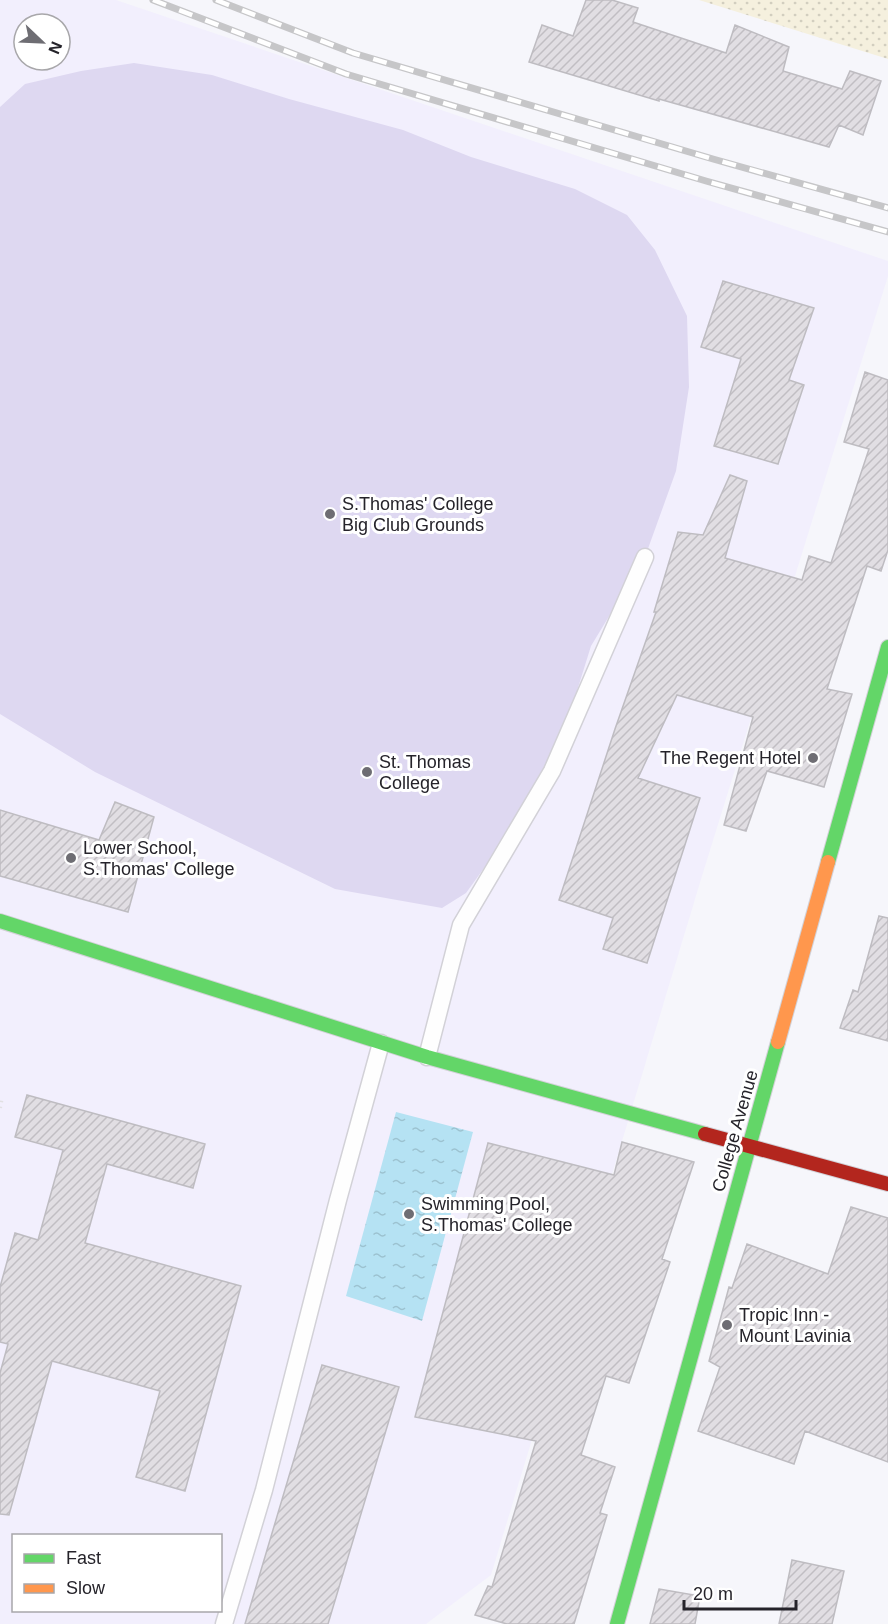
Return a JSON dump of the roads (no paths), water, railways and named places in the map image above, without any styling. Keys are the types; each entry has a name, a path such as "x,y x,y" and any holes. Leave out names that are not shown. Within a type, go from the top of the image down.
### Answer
{"street":[{"name":"College Avenue","path":"617,1624 888,647"},
{"path":"0,921 427,1058 888,1184"}],"lane":[{"path":"427,1058 461,925 552,771 645,557"},
{"path":"224,1624 264,1490 338,1200 381,1043"}],"water":[{"name":"Swimming Pool, S.Thomas' College","path":"396,1112 473,1132 422,1321 346,1296"}],"railway":[{"path":"153,0 346,74 706,181 888,232"},
{"path":"216,0 353,53 888,208"}],"place":[{"name":"S.Thomas' College Big Club Grounds","path":"330,514"},
{"name":"The Regent Hotel","path":"813,758"},
{"name":"St. Thomas College","path":"367,772"},
{"name":"Lower School, S.Thomas' College","path":"71,858"},
{"name":"Swimming Pool, S.Thomas' College","path":"409,1214"},
{"name":"Tropic Inn - Mount Lavinia","path":"727,1325"}]}
